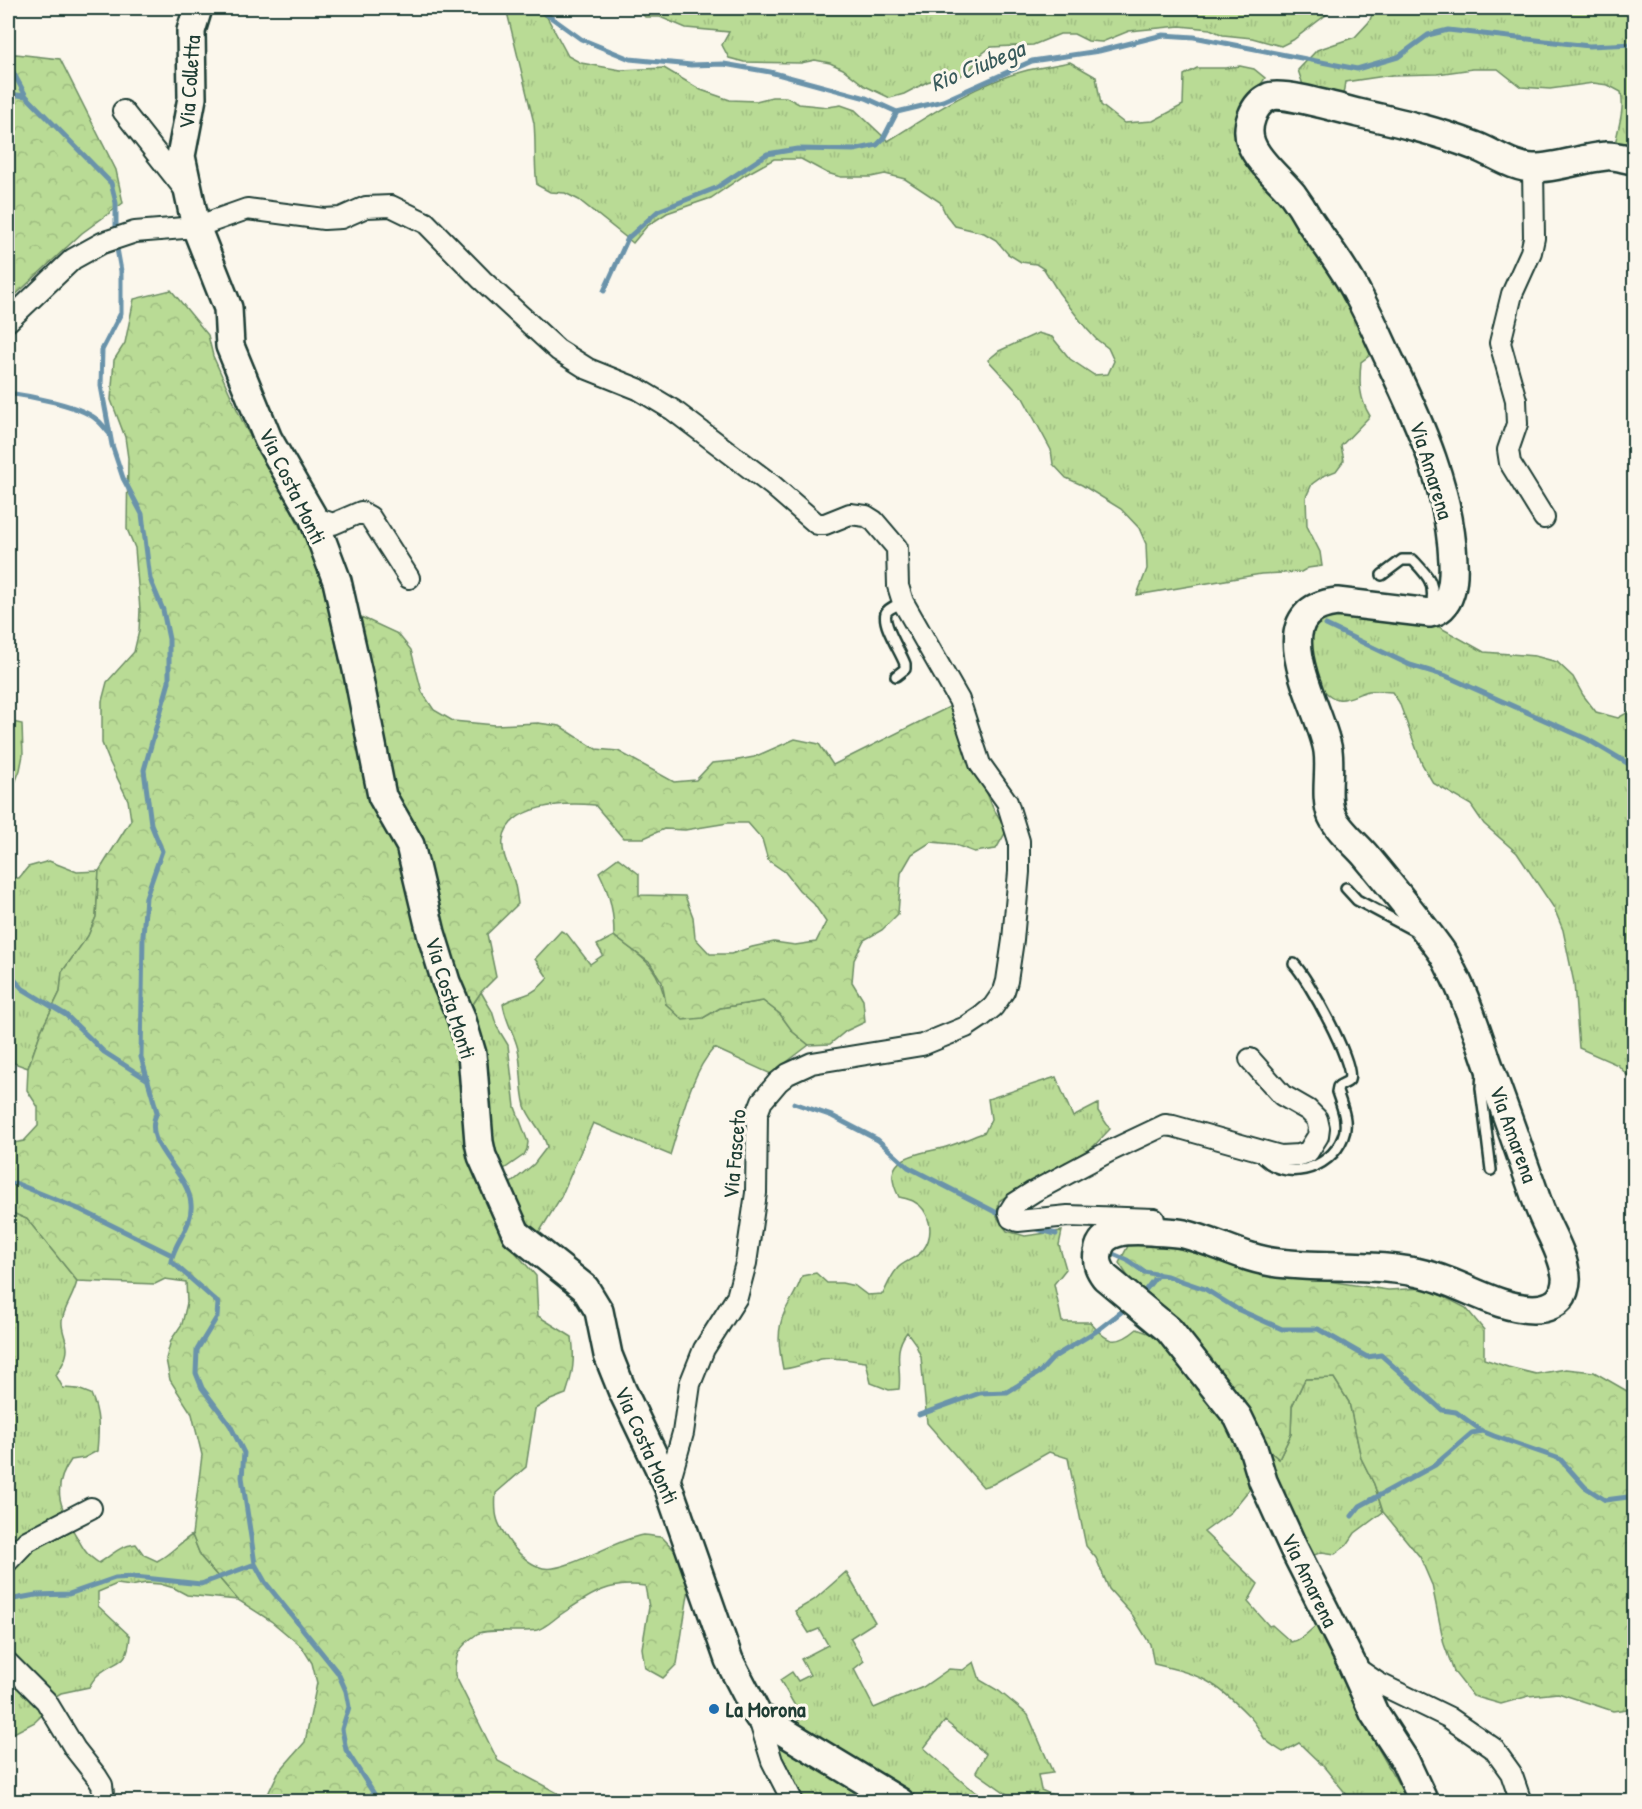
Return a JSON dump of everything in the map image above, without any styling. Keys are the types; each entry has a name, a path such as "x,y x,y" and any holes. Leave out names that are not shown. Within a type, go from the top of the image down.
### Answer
{"street":[{"name":"Via Colletta","path":"196,227 181,156 192,98 191,31 198,8"},
{"name":"Via Amarena","path":"1424,1802 1405,1761 1374,1713 1293,1547 1263,1480 1253,1448 1238,1418 1169,1330 1106,1277 1099,1266 1097,1257 1105,1238 1122,1231 1137,1230 1182,1234 1275,1263 1383,1268 1419,1273 1528,1309 1545,1308 1558,1302 1565,1288 1565,1271 1539,1208 1469,1005 1442,952 1333,817 1330,805 1328,749 1305,683 1297,638 1304,619 1310,612 1326,604 1337,602 1430,613 1438,611 1446,603 1454,567 1448,512 1415,414 1357,292 1295,197 1255,151 1250,142 1249,124 1257,107 1265,98 1274,94 1285,94 1315,103 1420,126 1478,147 1515,164 1533,168"},
{"path":"123,111 190,195"},
{"path":"1544,518 1510,463 1508,450 1517,424 1516,400 1500,343 1512,294 1531,252 1534,238 1533,168 1608,155 1635,160"},
{"name":"Via Fasceto","path":"196,227 247,209 324,219 341,218 366,207 391,206 426,223 475,274 558,350 588,369 638,389 673,410 772,486 817,524 825,524 850,514 866,516 874,521 897,548 898,586 903,602 959,700 980,764 1007,802 1018,841 1018,872 1013,940 1004,991 993,1007 966,1027 922,1045 812,1063 783,1078 762,1101 757,1114 756,1193 746,1263 737,1297 704,1349 690,1384 683,1433 668,1486"},
{"path":"8,321 73,259 102,243 135,232 196,227"},
{"name":"Via Costa Monti","path":"196,227 228,308 230,346 268,439 313,517 337,581 382,795 410,845 434,943 472,1054 482,1156 516,1233 585,1288 599,1311 608,1355 622,1390 668,1486 729,1660 758,1716"},
{"path":"313,517 333,524 361,512 370,517 409,578"},
{"path":"1216,1244 1214,1237 1195,1227 1155,1219 1068,1216 1018,1221 1011,1218 1009,1212 1014,1204 1033,1192 1165,1125 1288,1157 1308,1152 1314,1144 1319,1128 1313,1114 1282,1095 1250,1059"},
{"path":"8,1561 27,1541 91,1508"},
{"path":"8,1663 46,1701 75,1749 102,1785 104,1802"},
{"path":"1353,1666 1378,1683 1448,1718 1493,1748 1511,1773 1521,1802"},
{"path":"758,1716 772,1761 793,1802"},
{"path":"758,1716 900,1802"}],"lane":[{"path":"1382,574 1402,560 1413,560 1425,573 1433,587 1430,613"},
{"path":"896,676 905,669 905,664 889,629 886,613 903,602"},
{"path":"1346,888 1357,900 1404,926 1430,937"},
{"path":"1255,1150 1274,1168 1290,1171 1304,1170 1321,1163 1334,1153 1344,1137 1346,1121 1337,1092 1338,1087 1348,1082 1350,1077 1348,1066 1330,1022 1302,972 1294,964"},
{"path":"1484,1052 1481,1088 1491,1170"}],"green space":[{"path":"506,8 532,8 547,17 568,56 581,63 621,70 664,68 701,90 730,100 756,101 772,97 786,97 799,104 828,107 841,105 855,110 888,141 973,91 1033,69 1070,62 1096,77 1101,105 1124,123 1153,121 1183,105 1184,75 1197,68 1240,66 1254,69 1265,78 1239,111 1238,133 1343,287 1373,353 1361,362 1360,377 1362,397 1370,416 1341,446 1344,460 1336,471 1312,484 1306,497 1307,526 1320,552 1322,566 1308,568 1301,572 1261,574 1137,595 1147,569 1146,544 1139,528 1121,509 1066,478 1053,464 1051,450 1023,398 988,360 999,351 1038,333 1052,337 1070,359 1094,375 1108,374 1114,361 1108,348 1086,328 1044,269 1036,264 1021,262 1008,254 996,240 984,233 955,226 946,215 940,202 905,179 885,174 871,177 841,177 827,173 801,159 774,159 711,198 667,213 647,226 633,243 579,200 565,193 550,192 537,185 534,123"},
{"path":"637,8 859,8 867,11 870,8 1335,8 1293,40 1281,46 1252,38 1223,35 1210,29 1180,26 1129,31 1102,42 1088,41 1074,34 1060,34 1033,45 991,47 979,56 972,68 960,76 946,76 890,98 865,86 843,69 830,63 815,60 801,63 744,62 729,58 722,45 729,32 686,28 660,17 645,17"},
{"path":"1375,8 1634,8 1634,147 1615,145 1622,112 1622,99 1621,92 1608,85 1593,83 1550,89 1521,87 1498,69 1473,69 1437,74 1392,75 1345,82 1342,102 1314,93 1303,85 1298,70 1317,50 1355,37 1369,22"},
{"path":"8,55 60,59 116,170 123,203 82,233 8,302"},
{"path":"171,290 208,335 213,356 245,427 291,509 318,564 371,801 401,852 457,1021 475,1156 489,1210 509,1245 536,1276 538,1316 572,1337 573,1366 566,1394 535,1409 526,1467 496,1493 496,1514 500,1525 511,1544 521,1555 529,1562 543,1568 553,1568 578,1561 633,1537 643,1535 662,1537 676,1552 689,1588 677,1664 663,1678 645,1668 642,1648 649,1607 645,1586 620,1586 600,1591 537,1630 482,1632 466,1643 457,1656 455,1675 498,1761 563,1796 602,1798 611,1801 268,1801 269,1792 278,1773 305,1742 317,1683 312,1663 302,1647 271,1621 238,1600 201,1557 192,1535 202,1455 192,1414 170,1380 166,1359 171,1340 182,1324 187,1303 186,1282 165,1279 155,1284 77,1281 27,1219 8,1211 8,1144 24,1141 38,1126 38,1107 27,1090 28,1068 41,1031 60,992 62,972 88,936 96,917 99,871 131,820 128,800 102,743 102,701 107,682 134,652 139,631 140,610 135,548 127,529 128,458 125,437 111,400 114,360 125,343 134,299"},
{"path":"1322,615 1378,615 1406,625 1434,624 1484,652 1535,656 1557,662 1573,677 1596,712 1618,718 1634,709 1634,1083 1618,1065 1579,1048 1574,983 1563,930 1554,908 1517,853 1484,824 1471,805 1433,783 1422,764 1399,702 1392,692 1369,691 1338,699 1330,696 1324,690 1312,663 1310,643 1312,630"},
{"path":"361,617 398,634 411,650 422,692 434,710 453,721 495,725 538,723 560,726 596,749 618,751 674,782 696,780 712,763 754,757 795,739 819,744 833,765 951,706 993,808 1007,830 996,849 974,852 953,844 931,842 912,854 901,873 898,914 882,930 864,940 854,960 852,982 863,1000 865,1022 846,1031 830,1044 809,1045 793,1032 780,1014 763,1001 720,1008 703,1018 683,1020 666,1004 662,982 650,963 614,936 611,903 599,872 618,858 639,874 639,895 685,896 693,917 695,938 710,954 731,954 774,942 795,945 816,942 826,922 814,904 785,872 768,860 762,839 748,823 728,823 685,830 664,829 644,838 623,838 595,805 554,805 527,812 515,819 507,828 503,840 518,904 487,934 496,977 481,992 469,1010 388,787 356,626"},
{"path":"8,721 22,724 23,755 8,801"},
{"path":"49,861 77,872 99,871 96,917 88,936 62,972 60,992 41,1031 28,1068 14,1063 11,1049 8,1047 8,878 19,878 28,867"},
{"path":"561,931 567,934 590,964 603,955 597,945 614,936 649,964 659,980 666,1004 703,1018 720,1008 763,1001 780,1014 793,1032 809,1045 771,1074 714,1048 692,1084 670,1155 593,1123 561,1197 534,1241 505,1188 534,1164 547,1147 525,1106 518,1049 503,1004 532,992 548,978 535,959"},
{"path":"481,992 508,1045 515,1107 528,1142 524,1155 497,1174 469,1010"},
{"path":"1056,1077 1073,1117 1098,1104 1098,1111 1110,1129 1092,1148 999,1201 997,1217 1007,1231 1025,1236 1062,1231 1059,1245 1066,1269 1054,1284 1062,1322 1090,1322 1112,1340 1130,1335 1137,1329 1159,1337 1219,1410 1240,1444 1252,1486 1231,1512 1204,1532 1258,1584 1248,1602 1269,1626 1272,1625 1291,1642 1303,1637 1320,1622 1362,1720 1408,1801 1352,1801 1324,1767 1299,1743 1283,1752 1264,1738 1255,1723 1236,1703 1206,1680 1183,1671 1154,1664 1150,1644 1133,1616 1109,1589 1096,1558 1086,1546 1068,1458 1049,1452 993,1484 983,1487 927,1423 921,1357 907,1332 902,1339 899,1353 899,1389 889,1390 871,1383 866,1362 827,1358 783,1369 780,1325 802,1276 816,1273 827,1283 855,1286 867,1295 883,1294 897,1269 920,1253 927,1244 930,1230 927,1216 919,1205 899,1197 893,1173 897,1165 913,1155 946,1147 985,1132 991,1119 988,1099"},
{"path":"8,1211 27,1219 77,1281 63,1316 62,1325 67,1352 56,1375 63,1388 78,1389 91,1394 97,1415 97,1451 84,1458 71,1460 61,1480 60,1489 65,1515 83,1547 99,1563 120,1549 136,1544 144,1555 157,1561 192,1535 201,1557 238,1600 187,1595 174,1588 146,1583 131,1586 117,1584 98,1592 98,1606 130,1636 124,1658 104,1670 89,1687 61,1693 49,1700 44,1713 35,1722 8,1736"},
{"path":"1138,1244 1168,1246 1267,1272 1388,1290 1427,1288 1466,1308 1484,1330 1484,1359 1536,1374 1566,1369 1594,1372 1634,1395 1634,1708 1613,1711 1558,1693 1529,1696 1501,1704 1473,1696 1454,1672 1444,1644 1432,1585 1420,1557 1383,1512 1374,1484 1361,1458 1349,1402 1334,1378 1305,1379 1292,1406 1291,1434 1279,1459 1266,1448 1191,1344 1129,1278 1119,1263 1128,1246"},
{"path":"1334,1378 1349,1402 1361,1458 1374,1484 1383,1512 1355,1533 1347,1545 1335,1554 1322,1552 1309,1557 1270,1479 1266,1448 1279,1459 1291,1434 1292,1406 1305,1379"},
{"path":"846,1572 875,1622 850,1638 864,1661 854,1669 874,1708 923,1687 949,1669 963,1670 974,1662 980,1680 999,1691 1028,1715 1053,1773 1038,1775 1041,1790 1055,1796 1056,1801 1017,1801 976,1772 986,1754 945,1721 924,1748 967,1786 989,1801 913,1801 791,1726 802,1718 780,1680 792,1672 798,1681 810,1675 801,1659 828,1645 819,1629 809,1633 795,1611 814,1600"},
{"path":"773,1731 887,1801 800,1801 781,1767"}],"waterway":[{"path":"538,8 581,39 630,59 691,65 724,64 770,72 866,98 897,112"},
{"name":"Rio Ciubega","path":"897,112 943,101 1032,61 1099,51 1163,35 1194,37 1357,69 1398,57 1428,35 1448,30 1589,46 1634,44"},
{"path":"8,63 26,96 111,183 116,203 116,234"},
{"path":"8,94 26,96"},
{"path":"604,291 628,238 658,211 716,188 767,154 797,149 854,150 877,145 883,139 897,112"},
{"path":"116,243 121,271 121,313 102,350 101,386 112,445 123,478 142,514 150,579 163,610 169,639 169,682 144,770 151,824 162,851 146,897 141,1057 157,1112 153,1124 155,1136 159,1147 188,1191 191,1204 187,1226 171,1261 218,1303 217,1317 197,1350 196,1373 202,1388 230,1425 244,1453 242,1477 255,1564 265,1582 338,1673 346,1691 349,1707 342,1729 346,1750 376,1797 376,1802"},
{"path":"8,393 78,409 98,420 109,433"},
{"path":"1326,625 1410,665 1446,676 1587,739 1634,767"},
{"path":"8,973 23,989 66,1015 104,1052 148,1080"},
{"path":"794,1103 832,1116 878,1140 908,1167 1005,1217"},
{"path":"8,1185 15,1183 81,1210 172,1255"},
{"path":"1033,1228 1056,1234"},
{"path":"1113,1254 1127,1260 1144,1272 1167,1276 1205,1289 1237,1309 1282,1329 1318,1329 1367,1357 1381,1355 1442,1410 1456,1412 1482,1431 1494,1436 1560,1459 1585,1487 1605,1500 1634,1498"},
{"path":"1140,1297 1158,1274"},
{"path":"919,1415 980,1393 1007,1392 1040,1372 1054,1357 1098,1330 1129,1306"},
{"path":"1352,1516 1360,1506 1435,1465 1472,1433 1482,1431"},
{"path":"8,1600 36,1595 69,1594 115,1578 135,1577 201,1584 255,1564"}],"place":[{"name":"La Morona","path":"714,1709"}]}
